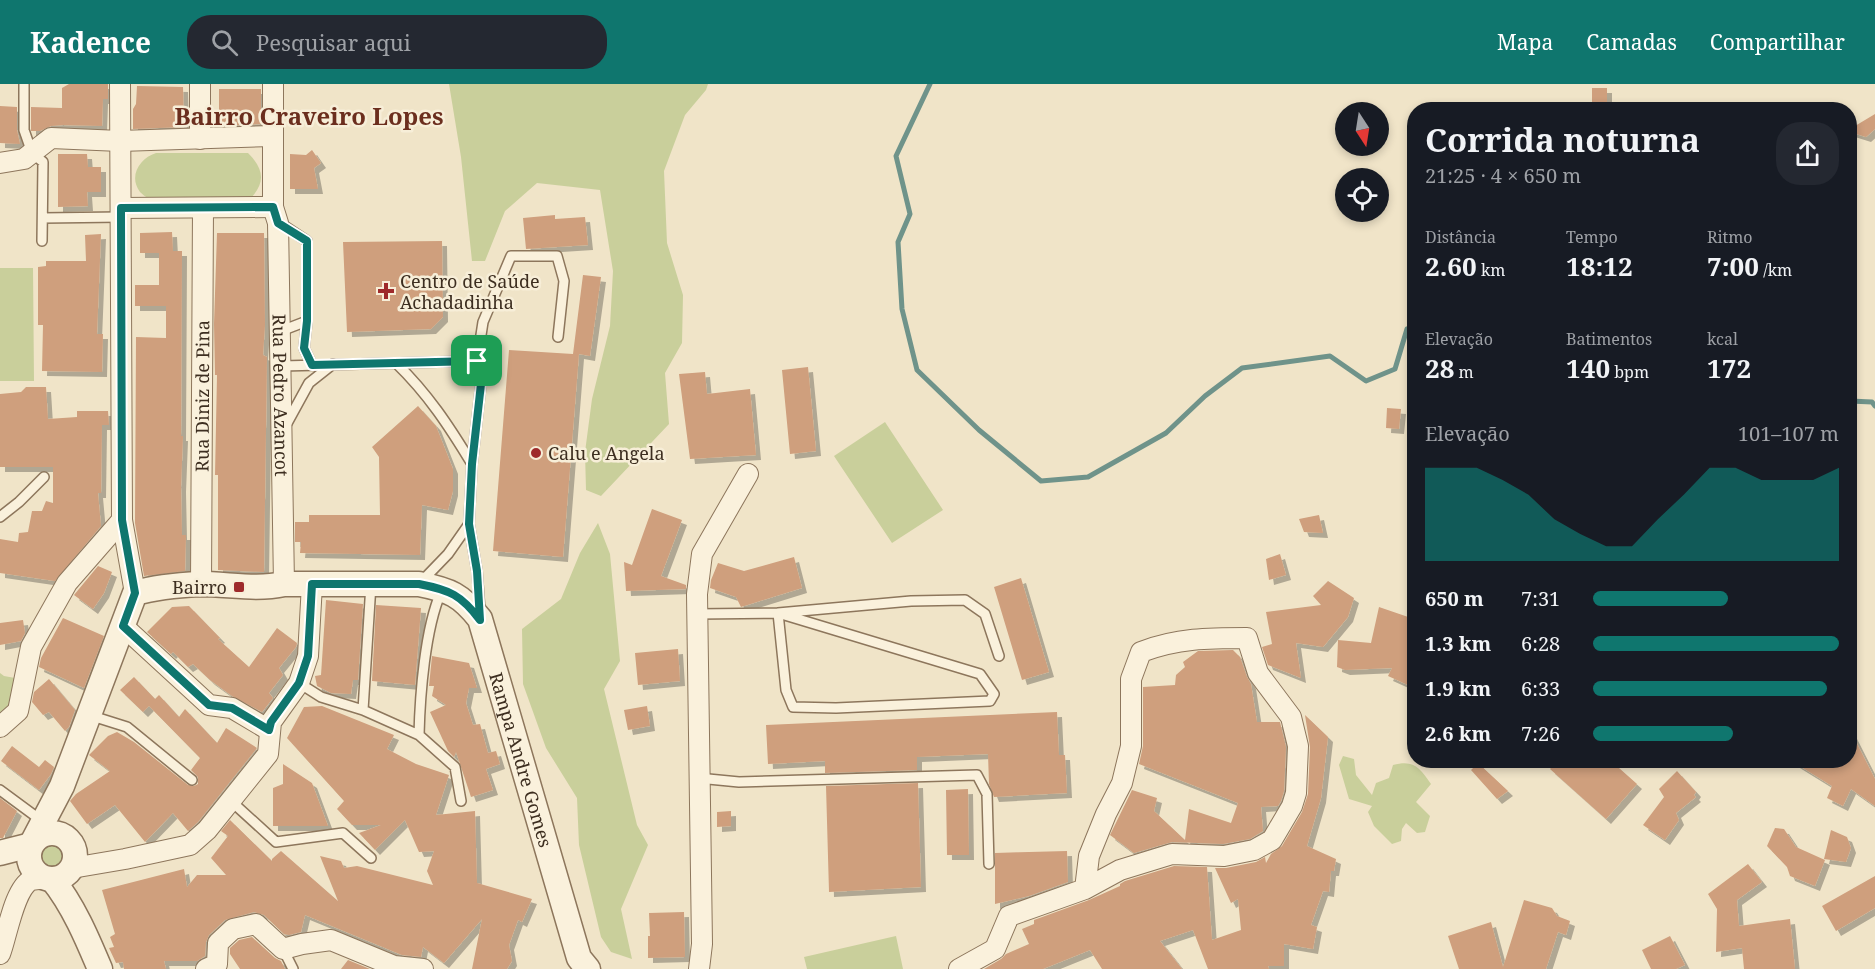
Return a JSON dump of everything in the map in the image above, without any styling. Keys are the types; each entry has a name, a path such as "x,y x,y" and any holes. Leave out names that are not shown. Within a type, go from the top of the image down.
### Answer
{"street":[{"path":"46,868 44,822 62,786 135,593 122,520 120,84"},
{"path":"200,84 200,139"},
{"name":"Rua Pedro Azancot","path":"273,84 272,136 282,366 284,584"},
{"path":"0,163 24,159 51,138 120,141 272,136"},
{"path":"121,213 203,208 276,215"},
{"name":"Rua Diniz de Pina","path":"201,584 203,208"},
{"path":"699,968 702,944 697,594 702,554 748,474"},
{"path":"0,727 18,711 31,647 67,583 122,520"},
{"path":"135,593 158,587 201,584 266,587 284,584 431,586"},
{"path":"0,864 46,868 125,860 190,845 207,831 268,754 271,722 299,683 308,656 312,584"},
{"name":"Rampa Andre Gomes","path":"431,586 454,593 466,602 480,620 579,958 588,969"},
{"path":"123,626 209,705 232,708 269,730"},
{"path":"959,969 995,949 1009,916 1085,888 1120,870 1172,854 1224,855 1254,850 1272,840 1283,825 1296,793 1298,746 1291,717 1258,673 1247,638 1193,639 1160,645 1141,652 1131,679 1131,746 1122,783 1106,814 1089,856 1085,888"},
{"path":"0,954 23,887 46,868 75,858 62,786"},
{"path":"72,844 68,838 54,833 40,836 46,868 85,932 100,969"},
{"path":"0,853 46,868"},
{"path":"206,969 217,964 218,943 233,928 256,924 284,949 332,940 394,966 412,968"}],"lane":[{"path":"24,84 24,130 32,153 43,162 42,241"},
{"path":"43,218 121,213"},
{"path":"276,215 307,241 307,321 304,348 312,365"},
{"path":"480,620 477,571 469,524 472,464 481,384 477,361 483,322 511,256 557,256 564,281 558,337"},
{"path":"281,331 307,321"},
{"path":"282,366 477,361"},
{"path":"396,363 421,387 472,464"},
{"path":"283,432 309,383 333,364"},
{"path":"0,517 44,477"},
{"path":"419,735 420,700 435,606 431,586 448,554 469,524"},
{"path":"363,710 371,584"},
{"path":"697,614 778,614 910,601 965,600 985,614 999,656"},
{"path":"778,614 980,674 994,694 990,701 836,708 793,707 786,690 778,614"},
{"path":"299,683 321,697 363,710 419,735 455,767 461,801"},
{"path":"89,715 127,727 192,780"},
{"path":"698,778 739,782 977,775 987,794 989,864"},
{"path":"0,790 44,822"},
{"path":"231,801 276,842 344,833 371,858"},
{"path":"284,949 293,969"}],"green space":[{"path":"449,84 708,84 706,90 685,115 664,171 667,243 683,295 682,343 665,373 669,424 601,496 586,490 585,452 592,399 610,326 613,271 600,190 537,183 505,211 485,261 472,261 461,157"},
{"path":"156,153 248,153 258,166 260,184 247,202 157,203 140,192 135,180 141,163"},
{"path":"0,268 33,268 34,381 0,381"},
{"path":"885,422 943,510 892,543 834,456"},
{"path":"598,523 610,554 620,661 604,689 637,825 648,845 621,909 632,959 611,952 601,937 579,845 577,798 546,748 523,684 522,629 561,599 580,553"},
{"path":"0,673 15,678 17,688 15,705 0,720"},
{"path":"1343,756 1354,759 1356,775 1372,795 1376,783 1389,778 1393,765 1406,763 1407,768 1420,769 1431,784 1416,802 1430,816 1425,832 1417,833 1406,823 1402,829 1401,841 1392,844 1374,826 1368,812 1372,806 1349,799 1339,765"},
{"path":"51,842 61,846 65,856 61,866 51,870 41,866 37,856 41,846"},
{"path":"896,936 903,969 807,969 804,957"}],"building":[{"path":"69,84 108,84 108,99 103,99 102,126 63,125 31,131 31,107 62,108 62,88"},
{"path":"137,86 183,87 184,127 133,129 133,109 136,104"},
{"path":"1592,88 1607,88 1607,102 1592,102"},
{"path":"219,89 261,89 261,124 219,126"},
{"path":"0,106 17,107 17,130 20,144 0,143"},
{"path":"1875,114 1875,129 1866,137 1857,134 1857,125"},
{"path":"312,150 321,163 314,168 318,189 290,189 290,154 306,155"},
{"path":"58,154 87,154 88,167 101,167 101,192 87,192 88,206 58,207"},
{"path":"555,215 555,219 585,217 588,245 526,249 523,218"},
{"path":"172,232 173,251 182,251 181,487 182,535 186,535 185,571 144,576 135,523 136,337 166,338 166,306 135,306 135,285 159,285 159,253 140,253 140,233"},
{"path":"217,233 264,233 263,355 267,357 264,572 218,570 218,475 215,475 217,375 215,375 214,324"},
{"path":"101,234 97,334 103,334 102,372 42,371 43,325 38,325 38,267 46,266 46,261 86,261 85,235"},
{"path":"442,241 443,317 431,329 347,332 343,242"},
{"name":"Calu e Angela","path":"583,275 601,277 590,356 579,354 563,557 493,551 509,350 573,354"},
{"path":"808,367 816,451 790,454 782,370"},
{"path":"705,372 707,394 750,389 756,455 690,459 679,374"},
{"path":"26,387 46,387 48,419 77,417 77,411 108,411 109,425 102,425 101,493 98,493 101,526 55,581 0,573 0,539 18,542 19,533 28,532 32,511 42,511 46,501 53,503 53,467 0,467 0,394 21,392"},
{"path":"418,406 436,426 453,469 453,491 448,510 422,505 420,555 300,553 301,542 295,542 295,522 309,522 309,515 380,515 379,457 372,447"},
{"path":"1387,408 1401,409 1399,429 1386,428"},
{"path":"652,509 682,520 661,576 686,585 686,589 626,591 624,562 632,565"},
{"path":"1319,515 1323,533 1304,532 1299,519"},
{"path":"1280,554 1286,575 1269,580 1266,559"},
{"path":"794,557 802,588 741,607 736,597 710,588 718,563 744,571"},
{"path":"98,566 112,572 104,593 93,609 74,595"},
{"path":"1021,578 1049,672 1022,680 994,587"},
{"path":"1328,581 1354,598 1348,617 1323,647 1296,643 1301,678 1268,665 1262,647 1272,644 1266,612 1321,605 1313,596"},
{"path":"326,600 363,604 358,680 353,680 351,694 331,693 317,686 315,676 321,675"},
{"path":"376,605 421,608 415,685 372,681"},
{"path":"189,606 220,638 218,639 249,667 277,628 297,643 279,668 283,675 269,693 273,698 262,712 232,696 193,664 188,667 147,632 172,607"},
{"path":"1379,607 1407,617 1407,685 1388,676 1392,668 1345,670 1337,667 1338,640 1371,643"},
{"path":"63,618 104,636 84,688 39,667 41,658"},
{"path":"23,620 25,633 21,641 0,645 0,623"},
{"path":"678,649 680,681 638,685 635,653"},
{"path":"1233,650 1240,657 1251,684 1257,722 1280,722 1286,747 1284,791 1281,801 1278,806 1261,807 1263,831 1250,839 1223,844 1172,842 1134,853 1110,835 1132,790 1157,798 1154,811 1185,840 1189,809 1231,823 1238,803 1139,764 1143,746 1143,687 1175,685 1176,675 1185,667 1183,662 1198,651"},
{"path":"432,656 469,663 477,688 469,688 466,703 473,725 480,724 488,753 496,751 500,764 486,769 493,790 471,797 456,752 454,757 448,751 430,712 446,705 432,696 434,686 429,686"},
{"path":"134,677 155,699 159,695 179,717 185,709 217,743 226,728 257,748 198,822 188,831 173,813 145,842 115,805 87,824 70,801 76,794 110,771 89,755 108,736 117,732 134,742 188,785 198,784 198,777 191,770 200,758 149,706 143,712 120,690"},
{"path":"49,679 75,710 69,727 65,731 49,712 43,715 32,702 34,692"},
{"path":"322,706 394,735 387,749 416,764 449,775 436,815 475,811 477,883 532,899 522,922 518,920 509,945 512,961 507,969 472,969 482,919 444,963 423,947 421,957 402,955 305,915 301,932 284,934 264,915 254,912 225,920 209,935 205,956 197,961 164,961 166,969 124,969 123,962 116,963 109,948 114,947 110,937 115,934 102,890 184,869 187,887 197,875 226,875 211,858 228,836 221,831 230,820 272,861 281,851 338,901 320,856 341,861 344,868 357,866 433,885 427,871 434,851 419,852 405,820 375,850 359,833 381,825 352,825 337,809 344,801 287,738 304,707"},
{"path":"647,706 650,726 628,730 624,710"},
{"path":"1057,712 1059,755 1065,755 1067,793 994,797 989,784 988,754 917,757 917,770 825,773 825,761 768,764 766,725"},
{"path":"1305,715 1328,737 1321,798 1307,846 1336,859 1334,871 1331,871 1329,892 1323,891 1311,925 1317,927 1313,949 1284,944 1284,966 1268,966 1269,969 1208,969 1193,930 1160,941 1182,969 1102,969 1090,950 1043,969 984,969 1006,954 1029,944 1022,929 1034,924 1034,920 1089,900 1120,886 1125,881 1174,866 1207,867 1212,940 1241,930 1238,899 1231,903 1215,868 1256,862 1265,857 1266,863 1271,854 1282,846 1302,812 1308,794 1310,747"},
{"path":"1857,744 1875,779 1875,806 1851,789 1843,806 1827,798 1832,786 1803,768 1857,768"},
{"path":"12,746 39,767 45,760 54,767 39,790 1,761"},
{"path":"283,764 312,783 328,826 273,826 273,788 283,784"},
{"path":"1483,768 1508,791 1497,799 1471,770"},
{"path":"1619,768 1637,784 1606,819 1550,769"},
{"path":"1677,771 1696,792 1694,795 1696,797 1676,813 1679,820 1665,840 1643,825 1664,797 1659,789"},
{"path":"918,783 921,887 829,892 826,786"},
{"path":"968,789 969,855 947,855 946,790"},
{"path":"0,798 17,811 3,838 0,838"},
{"path":"731,811 731,826 717,827 717,812"},
{"path":"1775,828 1784,829 1796,847 1825,860 1815,886 1790,876 1787,867 1767,846"},
{"path":"1831,830 1847,837 1851,848 1846,862 1824,859"},
{"path":"1067,851 1068,882 1029,896 995,904 995,853"},
{"path":"1748,864 1762,882 1737,900 1739,926 1790,919 1795,969 1744,969 1742,948 1716,952 1717,909 1708,894"},
{"path":"1875,876 1875,908 1836,931 1822,906"},
{"path":"1524,900 1552,908 1557,916 1570,921 1566,935 1558,932 1546,969 1459,969 1448,936 1491,922 1503,967"},
{"path":"684,912 685,957 648,958 649,913"},
{"path":"1670,936 1685,965 1676,969 1651,969 1642,950"},
{"path":"252,937 281,961 285,969 240,969 230,954 230,948 239,940"},
{"path":"348,960 370,969 341,969"}],"waterway":[{"path":"930,84 896,156 910,214 898,242 902,309 917,370 979,430 1041,481 1088,477 1166,433 1205,396 1242,368 1330,356 1366,381 1395,369 1407,329"},
{"path":"1857,401 1872,402 1875,406"}],"place":[{"name":"Centro de Saúde Achadadinha","path":"386,291"},
{"name":"Calu e Angela","path":"536,453"},
{"name":"Bairro","path":"239,587"}],"district":[{"name":"Bairro Craveiro Lopes","path":"309,115"}],"route":[{"path":"273,207 278,223 307,241 307,321 304,348 312,365 477,361 481,384 472,464 469,524 477,571 480,620 466,602 454,593 436,587 419,584 312,584 308,656 299,683 271,722 269,730 232,708 209,705 123,626 135,593 122,520 121,208 273,207"}]}
